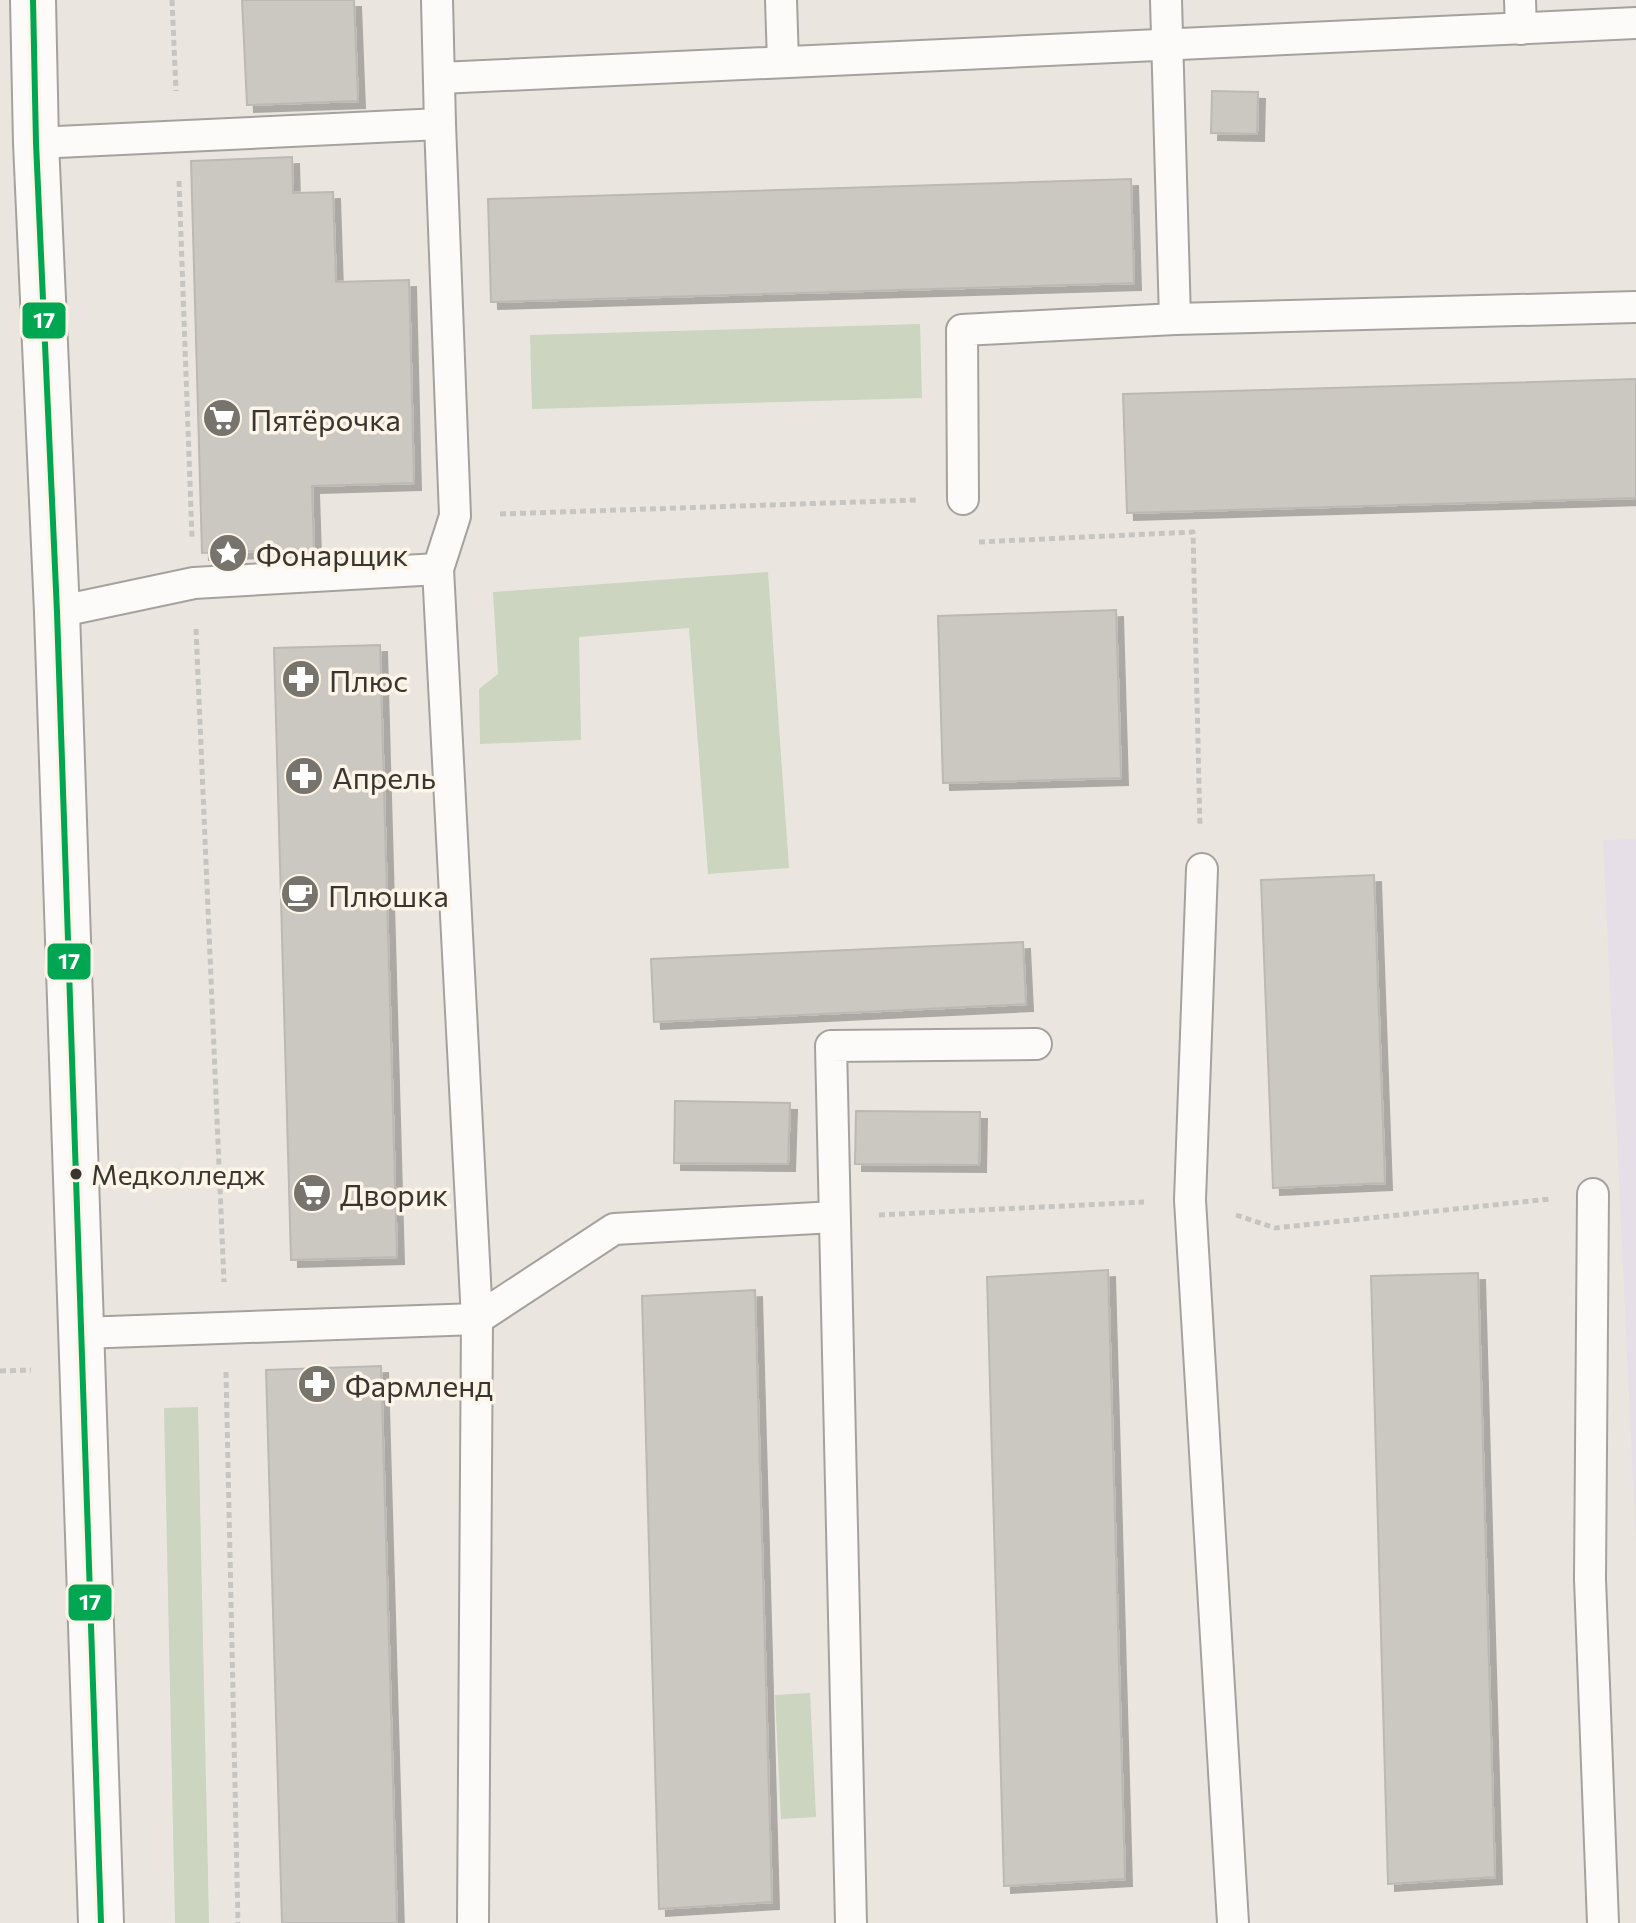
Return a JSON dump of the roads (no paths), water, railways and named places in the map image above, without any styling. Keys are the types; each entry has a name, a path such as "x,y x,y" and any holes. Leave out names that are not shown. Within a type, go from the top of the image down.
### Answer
{"main road":[{"path":"33,0 101,1923"}],"lane":[{"path":"437,0 455,516 438,569 477,1319 473,1923"},
{"path":"781,0 783,62"},
{"path":"1166,0 1175,319"},
{"path":"440,78 1167,45 1521,14 1636,23"},
{"path":"36,143 440,124"},
{"path":"963,499 962,330 1175,319 1636,307"},
{"path":"57,612 194,583 438,569"},
{"path":"1202,869 1190,1200 1233,1923"},
{"path":"851,1923 831,1046 1036,1044"},
{"path":"1593,1194 1590,1579 1603,1923"},
{"path":"81,1333 477,1319 614,1229 834,1217"}],"place":[{"name":"Пятёрочка","path":"222,418"},
{"name":"Фонарщик","path":"228,553"},
{"name":"Плюс","path":"301,679"},
{"name":"Апрель","path":"304,776"},
{"name":"Плюшка","path":"300,894"},
{"name":"Медколледж","path":"76,1174"},
{"name":"Дворик","path":"312,1193"},
{"name":"Фармленд","path":"317,1384"}]}
